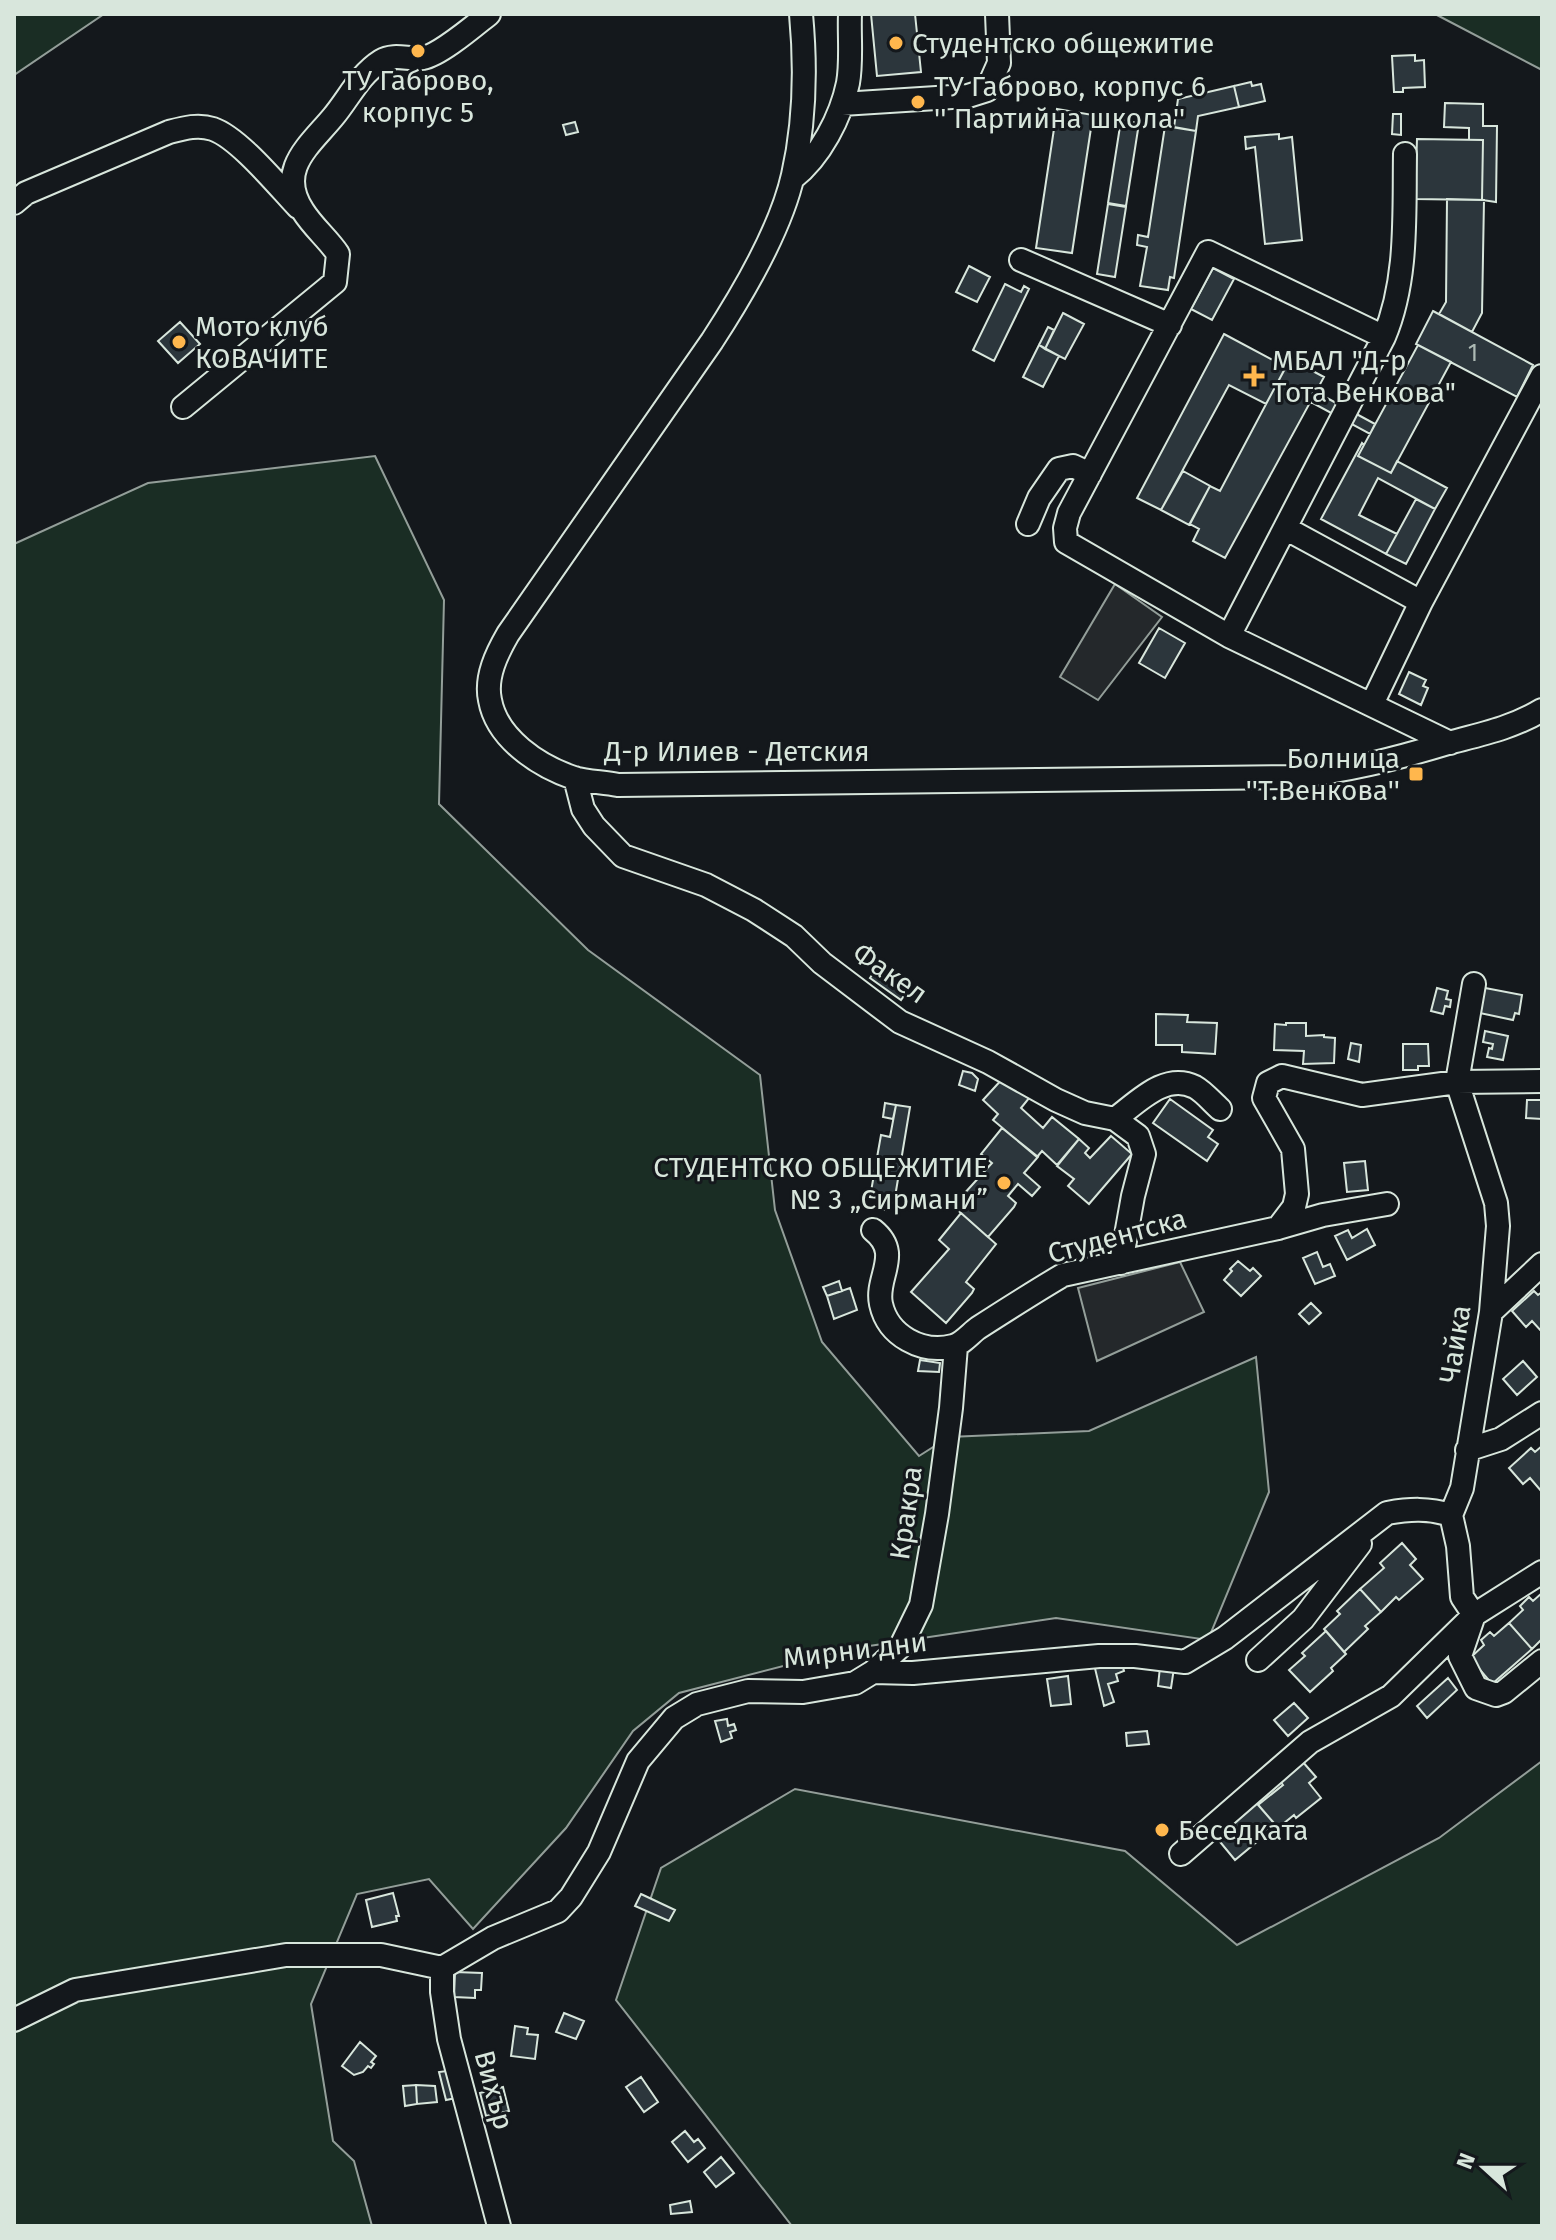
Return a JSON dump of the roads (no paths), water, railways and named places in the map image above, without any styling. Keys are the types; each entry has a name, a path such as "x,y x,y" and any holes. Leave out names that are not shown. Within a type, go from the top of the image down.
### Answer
{"street":[{"path":"302,211 293,191 294,171 302,154 358,82 383,60 405,56 423,58 464,35 489,14"},
{"name":"Д-р Илиев - Детския","path":"801,14 804,98 793,178 770,238 738,301 498,651 492,671 490,701 505,733 516,745 536,759 575,778 618,785 1289,777 1343,771 1406,757 1502,730 1542,710"},
{"path":"793,178 810,165 842,104 848,80 850,14"},
{"path":"842,104 968,96 987,90 999,63 997,14"},
{"path":"14,203 26,193 169,132 191,126 211,128 228,136 302,211 338,254 335,282 183,407"},
{"path":"254,162 302,154"},
{"path":"1229,636 1384,337 1395,310 1404,239 1405,154"},
{"path":"1384,337 1208,252 1069,513 1065,528 1066,542 1229,636 1450,743"},
{"path":"1021,260 1170,325"},
{"path":"1372,704 1421,602 1542,376"},
{"path":"1028,524 1039,498 1059,469 1073,466 1090,474"},
{"path":"1285,528 1421,602"},
{"name":"Факел","path":"575,778 583,809 594,826 623,856 706,885 754,910 794,936 822,963 900,1022 988,1062 1065,1104 1085,1113 1115,1119"},
{"path":"1457,1082 1474,984"},
{"path":"1278,1228 1294,1207 1297,1194 1293,1149 1264,1098 1268,1083 1282,1076 1362,1095 1457,1082 1542,1081"},
{"path":"1121,1263 1144,1154 1138,1136 1115,1119 1161,1085 1176,1081 1196,1088 1220,1109"},
{"name":"Чайка","path":"1457,1082 1496,1203 1498,1226 1491,1312 1462,1488 1451,1515 1458,1546 1462,1597 1474,1615"},
{"name":"Студентска","path":"956,1346 1063,1275 1278,1228 1323,1215 1387,1204"},
{"path":"873,1230 883,1238 888,1259 880,1303 891,1327 908,1342 933,1347 956,1346"},
{"path":"1491,1312 1542,1264"},
{"name":"Кракра","path":"873,1672 901,1646 921,1605 935,1527 956,1346"},
{"path":"1467,1450 1501,1439 1542,1413"},
{"name":"Мирни дни","path":"442,1968 493,1938 558,1911 571,1897 599,1852 638,1761 674,1718 697,1704 748,1691 803,1692 836,1688 855,1683 873,1672 913,1673 1099,1656 1135,1656 1185,1662 1225,1638 1387,1513 1433,1509 1451,1515"},
{"path":"1258,1660 1303,1619 1378,1521"},
{"path":"1181,1854 1310,1742 1391,1696 1474,1615 1542,1572"},
{"path":"1474,1615 1460,1656 1476,1688 1496,1695 1504,1692 1542,1661"},
{"path":"14,2020 75,1990 286,1955 381,1955 442,1968"},
{"name":"Вихър","path":"442,1968 449,2039 499,2226"}],"place":[{"name":"Студентско общежитие","path":"896,43"},
{"name":"ТУ Габрово, корпус 5","path":"418,51"},
{"name":"ТУ Габрово, корпус 6 '' Партийна школа''","path":"918,102"},
{"name":"Мото клуб КОВАЧИТЕ","path":"179,342"},
{"name":"МБАЛ \"Д-р Тота Венкова\"","path":"1254,376"},
{"name":"Болница ''Т.Венкова''","path":"1416,774"},
{"name":"СТУДЕНТСКО ОБЩЕЖИТИЕ № 3 „Сирмани”","path":"1004,1183"},
{"name":"Беседката","path":"1162,1830"}]}
